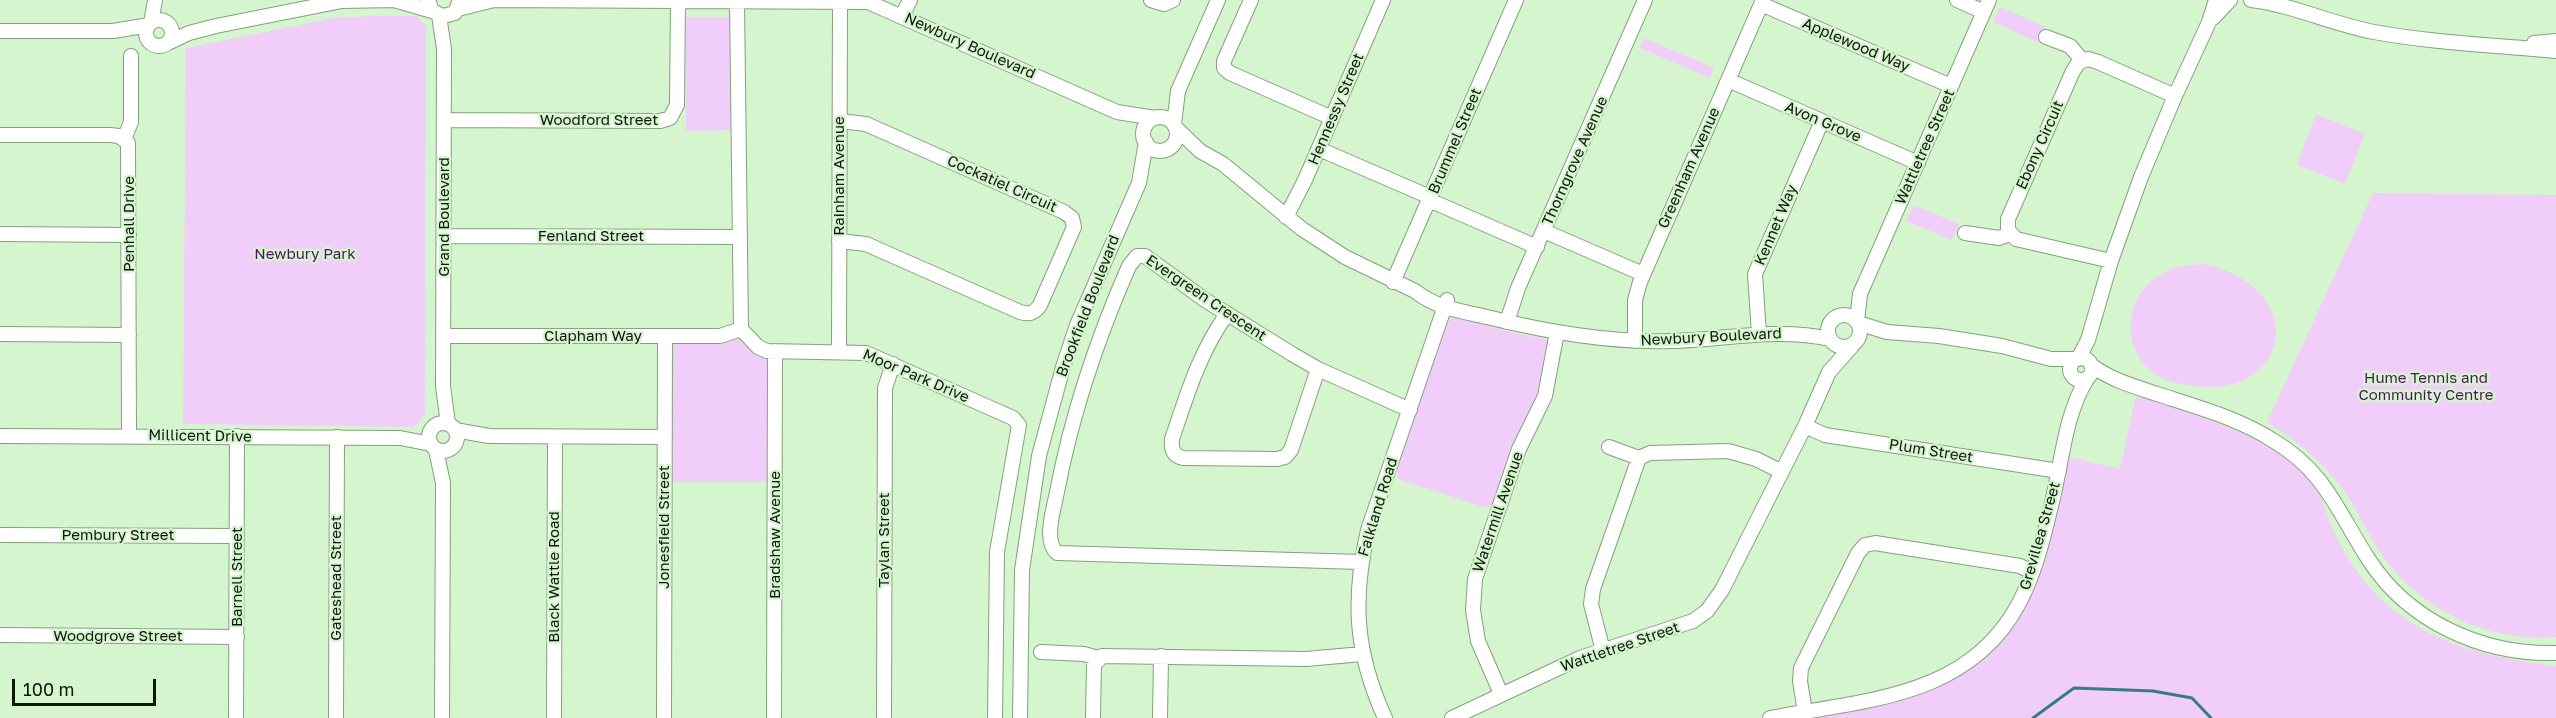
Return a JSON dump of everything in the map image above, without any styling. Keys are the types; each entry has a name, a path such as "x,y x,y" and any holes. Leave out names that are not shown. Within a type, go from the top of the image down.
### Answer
{"street":[{"path":"150,42 146,32 155,0"},
{"path":"161,0 173,34 170,42"},
{"path":"113,31 160,46 189,33 216,26 334,2 394,0 445,8"},
{"name":"Newbury Boulevard","path":"445,8 494,0 868,2 1117,112 1138,117 1157,117"},
{"path":"902,16 910,0"},
{"path":"1151,0 1164,4 1173,0"},
{"path":"1178,91 1176,138 1167,148 1154,149 1145,141 1144,128 1157,117 1178,91 1218,0"},
{"path":"1251,0 1224,61 1224,68 1230,73 1332,118"},
{"name":"Hennessy Street","path":"1286,217 1319,148 1383,0"},
{"name":"Brummel Street","path":"1393,282 1516,0"},
{"path":"1957,0 1986,6"},
{"path":"2082,369 2111,261 2141,177 2209,22 2216,0"},
{"path":"2209,22 2230,0"},
{"path":"2251,0 2269,1 2331,22 2373,32 2456,43 2556,51"},
{"name":"Woodford Street","path":"444,120 660,121 670,118 677,105 678,1"},
{"path":"737,1 741,329"},
{"name":"Thorngrove Avenue","path":"1507,322 1518,288 1641,1"},
{"name":"Rainham Avenue","path":"839,351 840,2"},
{"name":"Greenham Avenue","path":"1635,341 1635,300 1643,274 1762,2"},
{"name":"Applewood Way","path":"1762,2 1951,86"},
{"name":"Wattletree Street","path":"1858,322 1860,294 1986,6"},
{"name":"Grand Boulevard","path":"442,718 445,8"},
{"path":"0,31 113,31 159,20 168,23 216,26"},
{"path":"2046,37 2070,46 2082,60 2097,62 2175,96"},
{"path":"2508,46 2556,41"},
{"path":"0,135 110,135 124,139 131,122 130,56"},
{"name":"Ebony Circuit","path":"2010,234 2007,225 2011,212 2073,71 2082,60"},
{"name":"Avon Grove","path":"1728,80 1918,163"},
{"name":"Newbury Boulevard","path":"1117,112 1145,141"},
{"path":"1157,117 1170,120 1175,126"},
{"name":"Cockatiel Circuit","path":"839,241 866,244 1029,314 1037,310 1040,305 1074,227 1072,218 1064,212 866,124 840,121"},
{"name":"Kennet Way","path":"1759,334 1755,274 1822,121"},
{"name":"Newbury Boulevard","path":"1175,126 1200,151 1222,164 1286,217 1345,257 1393,282 1485,317 1557,332 1635,341 1693,340 1796,333 1830,340"},
{"name":"Penhall Drive","path":"124,139 128,143 130,153 129,435"},
{"name":"Brookfield Boulevard","path":"1139,183 1145,141"},
{"name":"Newbury Boulevard","path":"1167,148 1200,151"},
{"name":"Brookfield Boulevard","path":"1020,718 1022,570 1039,456 1062,367 1077,325 1139,183 1167,148"},
{"path":"1319,148 1537,247"},
{"path":"1544,231 1643,274"},
{"path":"1965,233 1999,238 2010,234 2016,238 2111,261"},
{"path":"0,234 129,235"},
{"name":"Fenland Street","path":"444,236 739,237"},
{"name":"Evergreen Crescent","path":"1361,562 1062,555 1052,548 1051,538 1055,503 1078,399 1098,339 1133,260 1141,255 1149,257 1227,314 1318,369 1410,410"},
{"name":"Wattletree Street","path":"1837,317 1860,294"},
{"name":"Falkland Road","path":"1385,718 1362,654 1357,606 1361,562 1368,530 1446,303"},
{"path":"1227,314 1211,337 1198,364 1172,440 1172,450 1176,455 1183,458 1277,459 1285,457 1291,450 1318,369"},
{"path":"1887,332 1841,347 1830,340 1828,328 1837,317 1850,316 1858,322 1887,332 1939,336 2002,346 2051,359 2230,418 2276,441 2315,475 2339,506 2377,571 2402,599 2422,614 2456,633 2481,643 2526,651 2556,653"},
{"name":"Newbury Boulevard","path":"1796,333 1823,325 1837,317"},
{"path":"1854,343 1860,332 1858,322"},
{"name":"Clapham Way","path":"443,336 720,336 741,329"},
{"name":"Moor Park Drive","path":"741,329 758,347 775,351 866,353 1013,418 1019,425 997,552 995,718"},
{"name":"Watermill Avenue","path":"1501,694 1485,660 1476,633 1473,610 1475,579 1519,450 1545,396 1557,332"},
{"path":"0,334 129,335"},
{"name":"Jonesfield Street","path":"664,718 665,336"},
{"name":"Wattletree Street","path":"1829,372 1830,340"},
{"name":"Wattletree Street","path":"1452,718 1468,715 1501,694 1569,662 1684,626 1707,611 1722,590 1805,426 1829,372 1854,343"},
{"name":"Bradshaw Avenue","path":"774,718 775,351"},
{"name":"Taylan Street","path":"884,718 885,388 893,364"},
{"name":"Grevillea Street","path":"1770,718 1897,695 1917,689 1953,672 1974,657 1997,635 2018,606 2032,572 2059,471 2082,369"},
{"name":"Plum Street","path":"1805,426 1825,435 2059,471"},
{"name":"Millicent Drive","path":"0,436 664,438"},
{"name":"Barnell Street","path":"236,718 237,436"},
{"name":"Gateshead Street","path":"336,718 337,437"},
{"name":"Black Wattle Road","path":"554,718 555,437"},
{"path":"1609,447 1639,458 1650,453 1728,451 1756,459 1782,472"},
{"path":"1602,651 1591,604 1593,589 1639,458"},
{"name":"Pembury Street","path":"0,535 237,536"},
{"path":"1805,712 1800,681 1801,668 1858,554 1866,545 1875,543 2020,566 2032,572"},
{"name":"Woodgrove Street","path":"0,635 237,637"},
{"path":"1041,651 1084,654 1098,658 1107,655 1306,659 1362,654"},
{"path":"1160,718 1161,656"},
{"path":"1093,718 1094,671 1098,658"}],"green space":[{"path":"2000,7 2046,27 2039,43 1994,22"},
{"name":"Newbury Park","path":"416,16 426,26 425,415 414,427 183,424 186,48 333,18"},
{"path":"686,17 733,17 734,130 686,131"},
{"path":"1644,38 1714,68 1710,78 1640,48"},
{"path":"2316,114 2365,134 2345,184 2297,165"},
{"name":"Hume Tennis and Community Centre","path":"2373,193 2556,195 2556,637 2506,634 2481,628 2436,607 2398,575 2382,555 2350,500 2329,472 2300,445 2267,422"},
{"path":"1914,205 1959,224 1952,240 1906,221"},
{"path":"2203,264 2238,276 2261,295 2274,317 2276,340 2267,361 2249,377 2222,386 2186,385 2157,375 2143,363 2132,338 2132,313 2143,290 2163,273 2172,269"},
{"path":"1454,314 1489,323 1491,327 1532,337 1541,335 1549,343 1542,388 1494,503 1486,508 1401,480 1395,468 1448,316"},
{"path":"736,338 755,348 770,364 769,482 670,482 671,348 676,342 724,342"},
{"path":"2136,396 2202,414 2204,418 2242,433 2264,445 2268,443 2295,462 2316,485 2336,536 2355,568 2376,594 2400,615 2427,632 2456,644 2487,654 2556,666 2556,718 1790,718 1921,691 2006,629 2051,522 2069,457 2120,469"}],"waterway":[{"path":"2033,718 2074,688 2153,691 2192,698 2211,718"}]}
